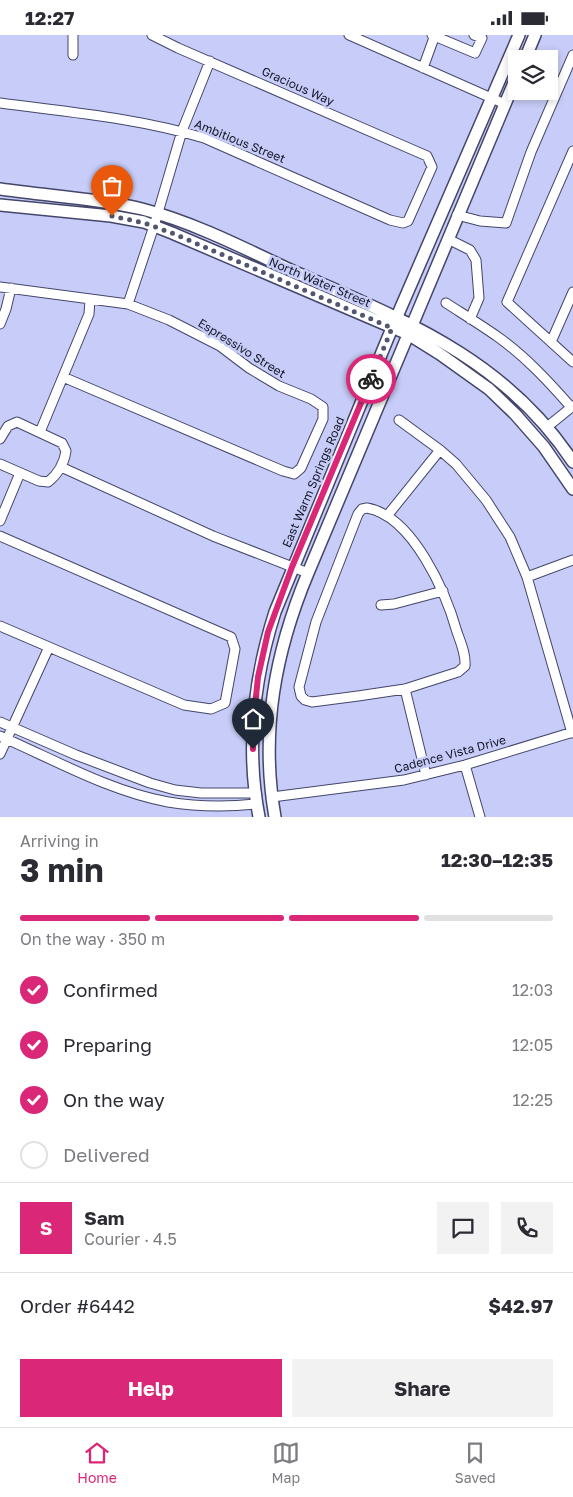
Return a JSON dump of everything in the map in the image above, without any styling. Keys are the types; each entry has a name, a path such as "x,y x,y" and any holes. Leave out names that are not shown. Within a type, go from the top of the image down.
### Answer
{"main road":[{"name":"East Warm Springs Road","path":"259,817 256,799 253,726 258,677 264,648 275,612 292,567 395,323 519,35"},
{"path":"529,50 535,35"},
{"path":"275,817 272,797 271,704 276,672 288,625 457,215 508,97"},
{"name":"North Water Street","path":"0,189 117,205 158,214 198,229 410,330 447,343 482,367 523,400 547,427 573,462"},
{"name":"North Water Street","path":"0,205 112,216 154,226 395,323"},
{"name":"North Water Street","path":"410,330 503,402 544,447 573,489"},
{"path":"253,726 262,785 265,792 272,797"},
{"path":"256,799 263,806 266,817"}],"street":[{"path":"73,35 73,55"},
{"name":"Gracious Way","path":"152,35 427,156 432,167 418,195 411,216 408,221 403,223"},
{"path":"349,35 505,104"},
{"path":"423,68 434,36 475,53 480,36"},
{"path":"457,215 480,221 506,223 531,152 573,55"},
{"path":"128,304 158,214 182,131 210,61"},
{"name":"Ambitious Street","path":"0,103 142,122 182,131 204,138 390,220 403,223"},
{"path":"573,151 507,302 573,362"},
{"path":"448,239 467,248 476,260 479,298 470,319"},
{"name":"Espressivo Street","path":"0,287 128,304 169,320 217,344 249,368 279,386 311,399 323,407 323,419 301,468 294,474 63,377"},
{"path":"0,324 11,288"},
{"path":"551,342 573,292"},
{"path":"40,432 89,314 90,300"},
{"path":"446,303 499,338 548,381 572,407 547,427"},
{"path":"398,420 440,450 472,481 510,537 527,577 572,733"},
{"path":"0,439 8,426 17,422 65,446 65,456 61,467 48,483 0,464"},
{"path":"387,516 440,450"},
{"path":"61,467 213,536 308,573"},
{"path":"0,521 20,473"},
{"path":"362,509 371,509 387,516 401,528 420,550 443,591 464,655 464,669 405,689 315,702 307,701 302,698 299,691 316,622 358,514 362,509"},
{"path":"0,536 231,637 235,649 225,703 211,709 184,705 0,626"},
{"path":"527,577 573,560"},
{"path":"381,605 394,604 443,591"},
{"path":"0,754 3,737 12,727 49,647"},
{"path":"405,689 426,775"},
{"path":"0,722 76,755 156,785 201,793 256,799"},
{"name":"Cadence Vista Drive","path":"272,797 391,783 465,765 572,733"},
{"path":"3,737 98,780 157,799 198,806 256,799"},
{"path":"465,765 480,817"}],"way so far":[{"path":"112,216 144,223 172,233 392,328 371,379"}],"route":[{"path":"253,749 253,726 258,677 268,632 292,567 371,379"}]}
